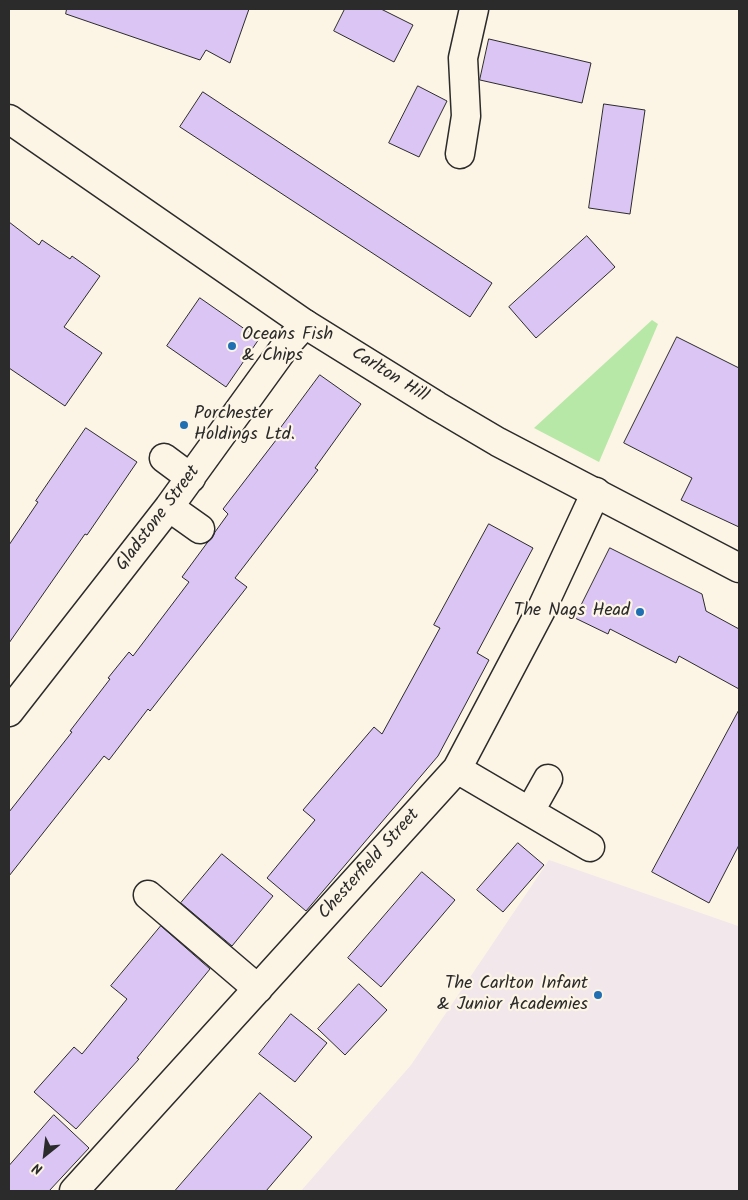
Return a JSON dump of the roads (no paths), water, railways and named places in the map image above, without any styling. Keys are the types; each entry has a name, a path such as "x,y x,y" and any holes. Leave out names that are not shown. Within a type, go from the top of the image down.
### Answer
{"street":[{"path":"460,154 466,116 463,58 474,9"},
{"name":"Carlton Hill","path":"9,119 305,324 498,442 739,568"},
{"name":"Gladstone Street","path":"9,712 191,478 286,344 305,324"},
{"path":"164,458 191,478"},
{"name":"Chesterfield Street","path":"74,1191 457,768 542,608 596,492"},
{"path":"169,507 200,529"},
{"path":"457,768 590,847"},
{"path":"530,811 548,780"},
{"path":"148,895 258,989"}],"place":[{"name":"Oceans Fish & Chips","path":"232,346"},
{"name":"Porchester Holdings Ltd.","path":"184,425"},
{"name":"The Nags Head","path":"640,612"},
{"name":"The Carlton Infant & Junior Academies","path":"598,995"}]}
